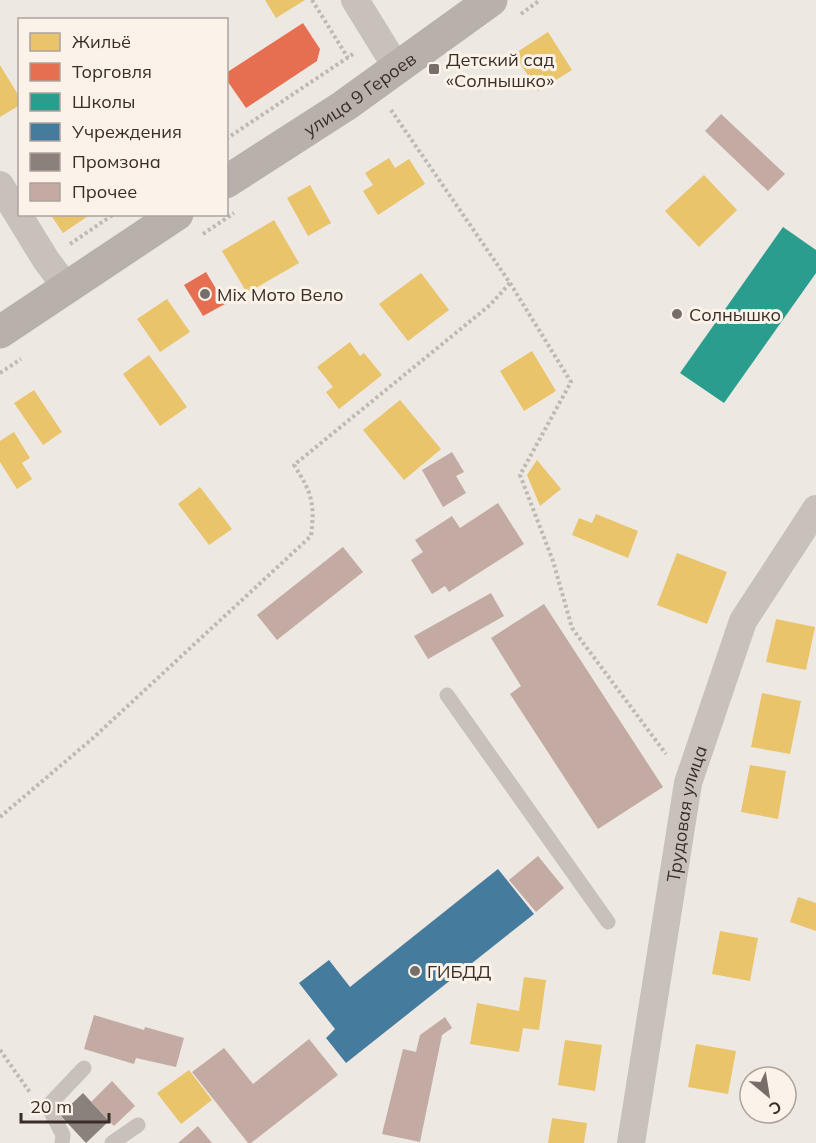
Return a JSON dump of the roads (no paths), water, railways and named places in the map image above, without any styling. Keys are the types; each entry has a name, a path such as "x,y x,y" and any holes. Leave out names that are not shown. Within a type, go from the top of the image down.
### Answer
{"street":[{"path":"355,0 397,68"},
{"name":"улица 9 Героев","path":"228,181 344,106 491,0"},
{"path":"0,184 18,214"},
{"path":"19,216 46,260 66,287"},
{"path":"0,332 174,216"},
{"name":"Трудовая улица","path":"631,1143 688,783 743,621 816,509"}],"lane":[{"path":"447,695 608,922"},
{"path":"62,1143 63,1135 48,1106 84,1068"},
{"path":"112,1143 138,1125"}],"place":[{"name":"Детский сад «Солнышко»","path":"434,69"},
{"name":"Mix Мото Вело","path":"205,294"},
{"name":"Солнышко","path":"677,314"},
{"name":"ГИБДД","path":"415,971"}]}
